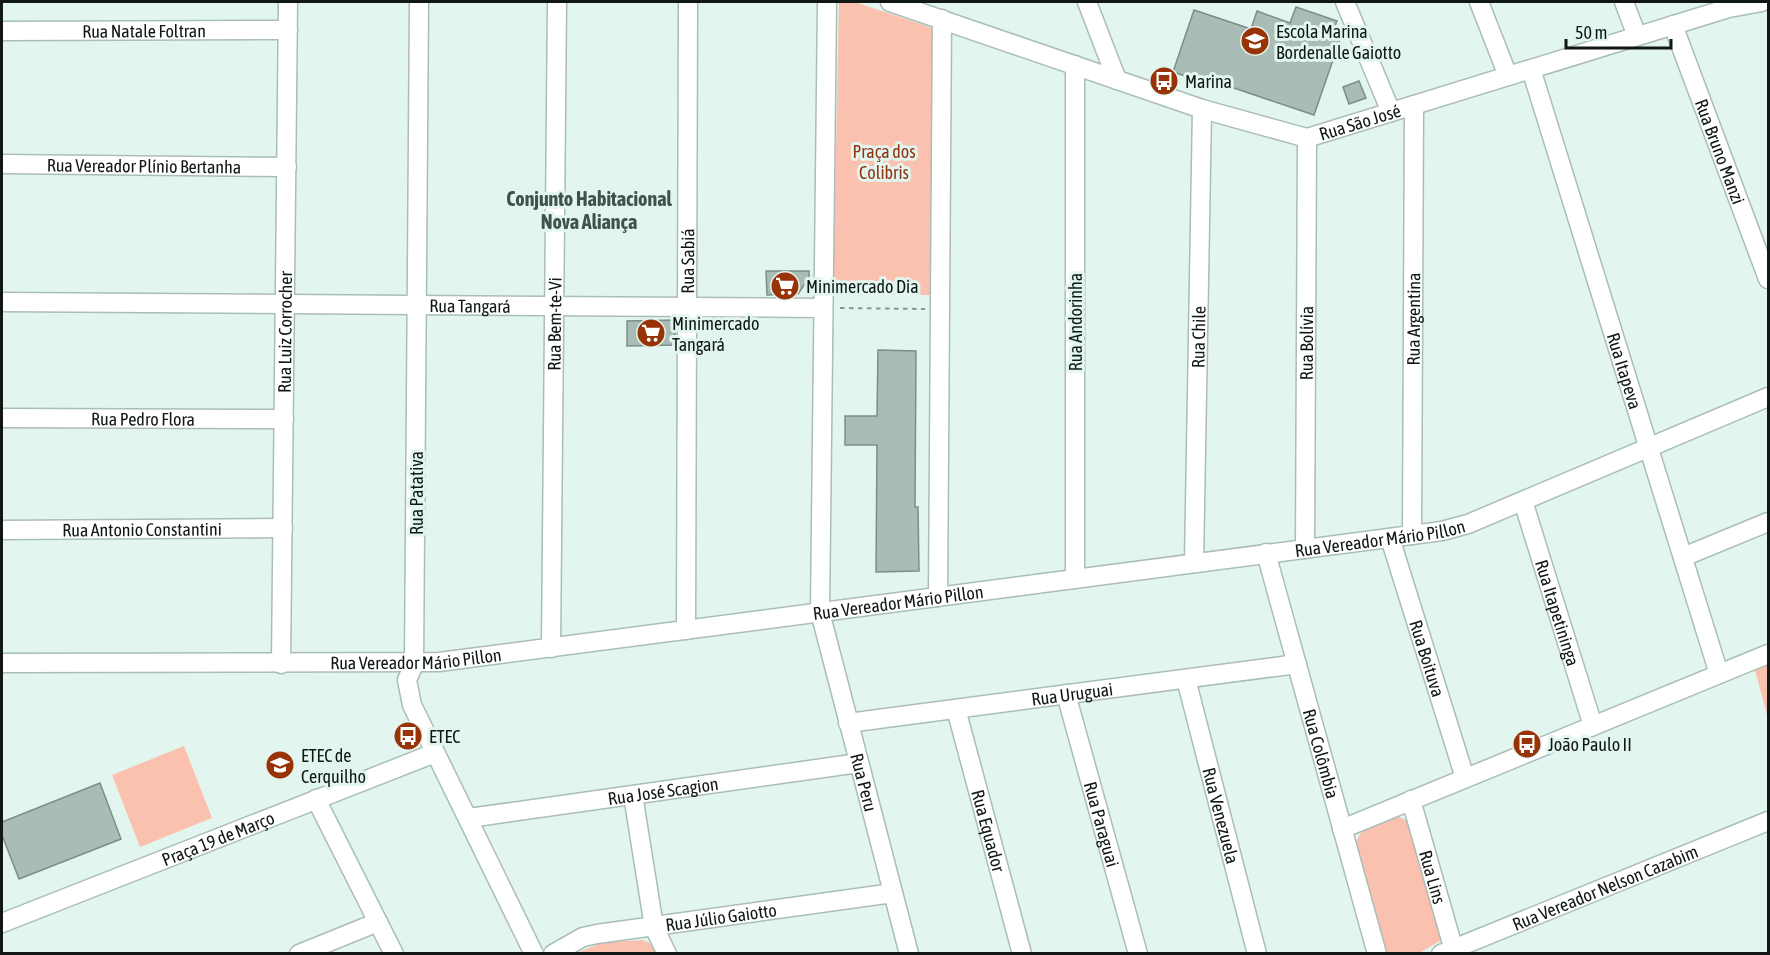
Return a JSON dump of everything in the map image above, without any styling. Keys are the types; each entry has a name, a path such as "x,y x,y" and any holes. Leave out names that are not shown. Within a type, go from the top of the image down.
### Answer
{"street":[{"name":"Rua Luiz Corrocher","path":"281,664 288,2"},
{"name":"Rua Patativa","path":"419,2 414,664 407,680 412,705 534,954"},
{"name":"Rua Bem-te-Vi","path":"551,648 557,2"},
{"name":"Rua Sabiá","path":"686,630 688,2"},
{"path":"820,612 827,2"},
{"name":"Rua São José","path":"890,2 1202,109 1307,138 1673,25 1728,5 1762,2"},
{"path":"1087,2 1117,80"},
{"path":"1345,2 1391,112"},
{"path":"1479,2 1508,76"},
{"path":"1624,2 1636,36"},
{"path":"938,597 942,19"},
{"name":"Rua Bruno Manzi","path":"1673,25 1768,279"},
{"name":"Rua Natale Foltran","path":"2,31 288,30"},
{"name":"Rua Andorinha","path":"1075,65 1075,579"},
{"name":"Rua Itapeva","path":"1531,69 1719,674"},
{"name":"Rua Argentina","path":"1412,535 1414,105"},
{"name":"Rua Chile","path":"1194,563 1202,109"},
{"name":"Rua Bolívia","path":"1305,549 1307,138"},
{"name":"Rua Vereador Plínio Bertanha","path":"2,164 286,167"},
{"name":"Rua Tangará","path":"2,302 823,308"},
{"name":"Rua Vereador Mário Pillon","path":"2,663 414,664 1412,535 1468,524 1768,397"},
{"name":"Rua Pedro Flora","path":"2,418 284,419"},
{"name":"Rua Itapetininga","path":"1522,501 1593,726"},
{"path":"1683,557 1768,522"},
{"name":"Rua Antonio Constantini","path":"2,530 283,528"},
{"name":"Rua Boituva","path":"1390,538 1465,778"},
{"name":"Rua Colômbia","path":"1266,554 1377,954"},
{"name":"Rua Peru","path":"820,612 909,954"},
{"path":"1342,829 1768,654"},
{"name":"Rua Uruguai","path":"848,723 1297,664"},
{"name":"Rua Venezuela","path":"1186,679 1257,954"},
{"name":"Rua Paraguai","path":"1066,694 1138,954"},
{"name":"Rua Equador","path":"956,709 1022,954"},
{"name":"Praça 19 de Março","path":"2,923 435,753"},
{"name":"Rua José Scagion","path":"469,818 859,764"},
{"path":"633,795 654,927 667,954"},
{"path":"316,799 394,954"},
{"name":"Rua Lins","path":"1411,800 1450,952"},
{"name":"Rua Vereador Nelson Cazabim","path":"1450,952 1768,821"},
{"name":"Rua Júlio Gaiotto","path":"553,954 583,937 893,893"},
{"path":"299,954 378,922"}],"path":[{"path":"823,308 940,309"}],"green space":[{"name":"Praça dos Colibris","path":"839,2 855,2 935,29 930,295 833,294"},
{"path":"1768,664 1768,719 1755,670"},
{"path":"184,746 212,818 140,847 112,775"},
{"path":"1397,816 1408,821 1442,940 1419,953 1386,953 1355,843 1362,831"},
{"path":"642,940 650,943 657,954 575,954 601,943"}],"building":[{"name":"Escola Marina Bordenalle Gaiotto","path":"1296,7 1337,21 1333,31 1342,34 1314,115 1225,85 1223,89 1173,72 1194,10 1251,29 1257,11 1290,23"},
{"path":"1359,81 1366,98 1349,104 1343,87"},
{"name":"Minimercado Dia","path":"766,271 809,271 809,278 798,294 767,295"},
{"name":"Minimercado Tangará","path":"675,320 675,345 627,346 627,321"},
{"path":"878,350 916,351 915,507 918,507 919,571 876,572 877,445 845,445 845,416 877,416"},
{"path":"100,783 121,839 19,879 2,835 2,822"}],"place":[{"name":"Escola Marina Bordenalle Gaiotto","path":"1255,41"},
{"name":"Marina","path":"1164,81"},
{"name":"Minimercado Dia","path":"785,286"},
{"name":"Minimercado Tangará","path":"651,333"},
{"name":"ETEC","path":"408,736"},
{"name":"João Paulo II","path":"1527,744"},
{"name":"ETEC de Cerquilho","path":"280,765"}],"district":[{"name":"Conjunto Habitacional Nova Aliança","path":"589,210"}]}
